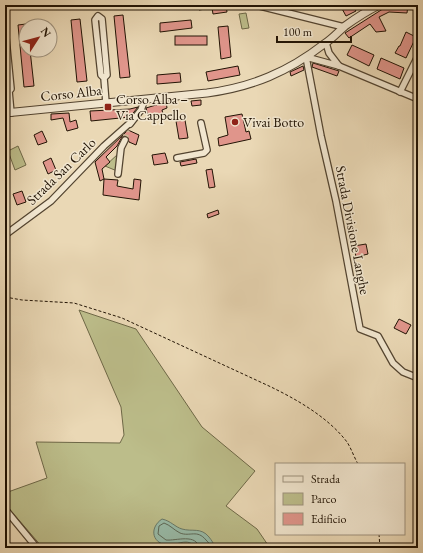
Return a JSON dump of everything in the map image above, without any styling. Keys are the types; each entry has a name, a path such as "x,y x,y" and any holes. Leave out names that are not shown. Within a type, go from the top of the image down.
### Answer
{"street":[{"path":"256,5 344,27"},
{"name":"Corso Alba","path":"8,113 230,90 265,79 281,72 326,43 344,27 361,15 379,5"},
{"path":"104,78 107,75 102,19 98,16 95,20 101,75 104,78 106,103"},
{"path":"5,28 11,89 9,91 8,113"},
{"path":"326,43 329,53 339,66"},
{"path":"400,92 418,56"},
{"path":"306,57 339,66 418,99"},
{"name":"Strada Divisione Langhe","path":"306,57 321,136 338,209 360,329 378,336 393,363 403,372 418,378"},
{"path":"5,81 6,89 9,91"},
{"name":"Strada San Carlo","path":"5,235 51,201 104,146 131,122 141,110 144,99"},
{"name":"Strada San Carlo","path":"127,130 131,122"},
{"path":"177,158 206,152 207,150 201,123"},
{"path":"118,174 121,148 125,140"},
{"path":"5,509 37,548"}],"path":[{"path":"5,297 22,300 74,303 122,318 252,378 289,396 322,417 347,442 358,463"},
{"path":"379,535 380,548"}],"green space":[{"path":"246,13 249,28 242,29 239,14"},
{"path":"18,146 26,165 15,170 8,151"},
{"path":"118,154 117,171 105,166"},
{"path":"79,310 136,329 202,427 255,471 226,506 257,529 270,548 43,548 5,504 5,499 8,492 47,478 36,442 120,443 124,435 121,407"}],"water":[{"path":"162,519 182,529 203,532 212,541 214,548 197,548 186,542 166,545 157,541 154,530 155,526"}],"building":[{"path":"146,5 164,5 164,8 147,9"},
{"path":"199,5 226,5 227,12 213,14 212,8 199,10"},
{"path":"340,5 352,5 356,11 346,16"},
{"path":"389,5 408,5 407,13 389,12 379,17 386,31 376,32 370,24 349,38 345,33"},
{"path":"123,15 130,77 120,78 114,16"},
{"path":"80,19 87,81 77,82 71,20"},
{"path":"191,20 192,28 160,32 160,23"},
{"path":"228,26 231,57 221,59 218,27"},
{"path":"406,32 416,37 406,58 395,53"},
{"path":"175,36 207,36 207,45 175,45"},
{"path":"352,45 374,55 369,66 347,55"},
{"path":"21,58 31,58 34,86 24,87"},
{"path":"381,58 404,68 400,79 377,69"},
{"path":"313,63 339,71 337,76 312,67"},
{"path":"238,66 240,75 208,81 206,72"},
{"path":"303,66 304,70 291,76 290,72"},
{"path":"180,73 181,82 157,84 157,75"},
{"path":"201,100 201,105 192,106 191,101"},
{"path":"166,102 167,108 162,110 163,114 149,120 146,108"},
{"path":"138,107 130,117 91,121 90,111 130,109"},
{"path":"69,113 70,122 76,120 78,128 67,131 63,118 51,120 51,114"},
{"path":"242,114 246,132 249,131 251,139 219,146 218,138 228,135 225,117"},
{"path":"185,120 188,138 179,139 176,121"},
{"path":"128,130 139,135 136,145 129,142 127,136 122,137 117,146 106,157 110,162 102,169 104,179 100,181 95,162"},
{"path":"42,131 47,142 38,145 34,135"},
{"path":"165,153 168,163 154,165 152,155"},
{"path":"51,158 56,170 48,174 43,162"},
{"path":"196,159 197,163 181,166 180,162"},
{"path":"212,169 215,187 209,188 206,170"},
{"path":"104,179 118,180 117,186 133,189 134,179 141,180 139,200 103,195"},
{"path":"22,191 26,202 17,205 13,194"},
{"path":"218,210 219,214 208,218 207,214"},
{"path":"366,244 368,254 356,257 354,246"},
{"path":"399,319 411,325 406,334 394,328"}],"tunnel":[{"path":"125,140 127,130"}],"place":[{"name":"Corso Alba – Via Cappello","path":"108,107"},
{"name":"Vivai Botto","path":"235,122"}]}
